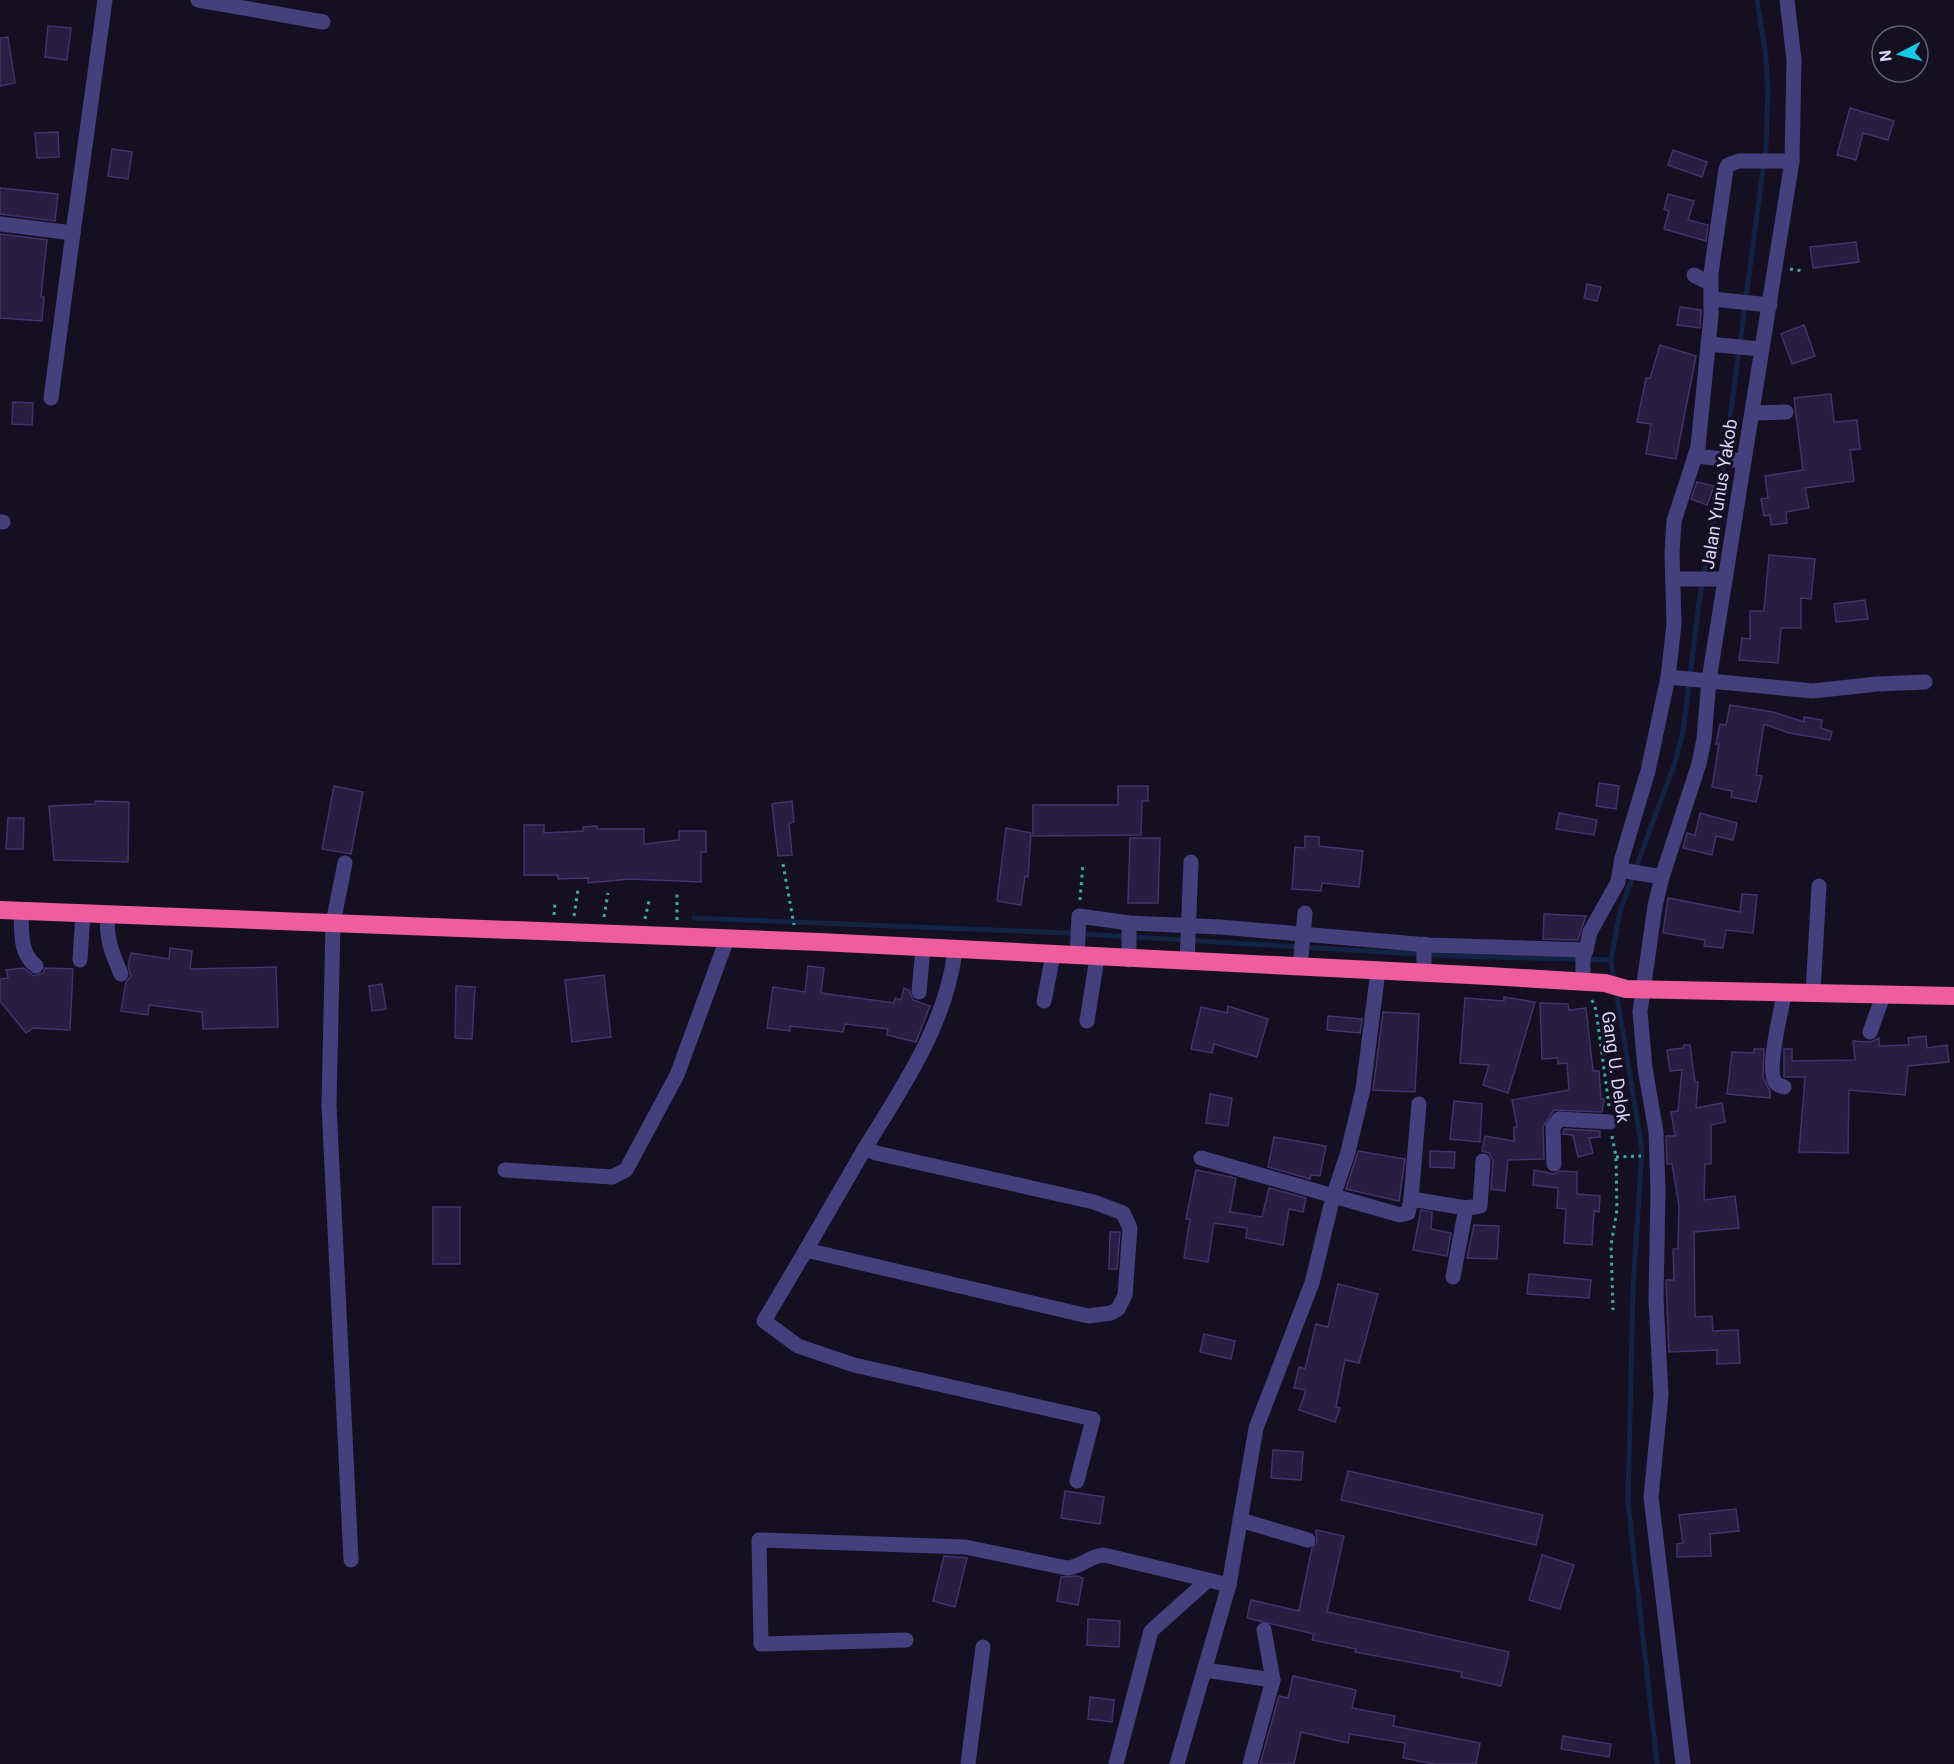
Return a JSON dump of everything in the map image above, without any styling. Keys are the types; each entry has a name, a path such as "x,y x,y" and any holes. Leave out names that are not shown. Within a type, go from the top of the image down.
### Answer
{"highway":[{"path":"0,910 797,941 1097,957 1129,940 1187,956 1301,949 1378,971 1424,957 1584,963 1605,983 1635,989 1954,996"}],"street":[{"path":"51,398 105,0"},
{"path":"198,0 323,22"},
{"name":"Jalan Yunus Yakob","path":"1683,1764 1660,1589 1651,1497 1661,1395 1656,1299 1656,1132 1635,989 1655,906 1656,876 1699,764 1705,680 1737,460 1752,413 1755,348 1770,305 1792,161 1794,60 1787,0"},
{"path":"1077,956 1078,927 1129,940 1188,929 1301,949 1424,957 1584,963 1590,932 1626,871 1622,858 1675,678 1674,521 1700,456 1712,292 1726,169 1739,161 1792,161"},
{"path":"0,224 73,233"},
{"path":"1694,275 1712,292 1730,301 1770,305"},
{"path":"1708,344 1755,348"},
{"path":"1752,413 1785,412"},
{"path":"1700,456 1737,460"},
{"path":"1673,579 1693,577 1719,579"},
{"path":"1675,678 1813,691 1877,684 1924,682"},
{"path":"1187,956 1191,862"},
{"path":"345,863 333,923 329,1105 351,1560"},
{"path":"1626,871 1656,876"},
{"path":"1813,993 1819,886"},
{"path":"21,910 24,952 27,960 36,966"},
{"path":"80,960 83,913"},
{"path":"1301,949 1305,913"},
{"path":"108,914 106,930 109,945 121,974"},
{"path":"505,1170 612,1177 626,1170 677,1075 727,939"},
{"path":"920,992 923,948"},
{"path":"955,950 952,977 944,1001 908,1078 764,1321 798,1346 854,1365 1093,1419 1077,1481"},
{"path":"1044,1001 1053,955"},
{"path":"1087,1021 1097,957"},
{"path":"1177,1764 1229,1585 1256,1428 1312,1283 1333,1197 1348,1152 1363,1089 1378,971"},
{"path":"1784,994 1776,1030 1773,1075 1776,1082 1784,1087"},
{"path":"1870,1032 1883,996"},
{"path":"1201,1158 1400,1215 1410,1210 1419,1104"},
{"path":"1554,1164 1553,1127 1559,1119 1610,1122"},
{"path":"806,1250 1088,1316 1111,1313 1118,1309 1125,1295 1130,1228 1123,1213 1094,1202 876,1153 865,1148"},
{"path":"1411,1199 1466,1208 1480,1206 1483,1161"},
{"path":"1453,1277 1466,1208"},
{"path":"1240,1520 1308,1540"},
{"path":"906,1640 761,1644 759,1540 965,1547 1067,1568 1076,1567 1093,1556 1104,1555 1229,1585"},
{"path":"1116,1764 1151,1631 1207,1581"},
{"path":"1250,1764 1273,1680 1264,1630"},
{"path":"968,1764 983,1647"},
{"path":"1205,1670 1273,1680"}],"path":[{"path":"783,864 797,941"},
{"path":"1078,927 1083,864"},
{"path":"572,933 578,889"},
{"path":"676,937 677,892"},
{"path":"601,934 608,893"},
{"name":"Gang U. Delok","path":"1584,963 1596,1010 1616,1157 1617,1210 1611,1245 1613,1310"},
{"path":"1616,1157 1656,1155"}],"building":[{"path":"48,26 71,28 67,60 45,57"},
{"path":"8,37 15,83 0,86 0,38"},
{"path":"1850,108 1894,121 1888,140 1863,133 1856,160 1837,155"},
{"path":"58,132 59,157 37,158 35,133"},
{"path":"112,149 132,152 128,179 108,176"},
{"path":"1673,150 1707,162 1702,177 1668,165"},
{"path":"0,188 58,194 55,221 0,214"},
{"path":"1668,194 1694,201 1688,220 1708,225 1706,241 1664,229 1669,211 1664,209"},
{"path":"0,234 47,240 41,297 44,297 42,321 0,318"},
{"path":"1856,242 1859,262 1813,268 1810,247"},
{"path":"1587,284 1601,287 1597,301 1584,298"},
{"path":"1680,307 1701,310 1700,328 1677,325"},
{"path":"1804,325 1815,356 1792,364 1781,334"},
{"path":"1660,345 1696,356 1676,459 1646,454 1651,424 1637,422 1646,378 1650,378"},
{"path":"1831,394 1834,422 1857,420 1860,449 1850,450 1854,481 1805,488 1809,508 1786,512 1787,523 1771,525 1770,515 1764,516 1761,499 1768,498 1765,476 1803,470 1794,398"},
{"path":"13,402 33,403 32,425 12,424"},
{"path":"1697,482 1714,486 1707,505 1691,499"},
{"path":"1769,555 1815,559 1811,599 1801,598 1801,628 1781,628 1778,663 1739,660 1742,638 1750,639 1750,611 1764,611"},
{"path":"1865,600 1868,619 1836,622 1834,604"},
{"path":"1730,705 1773,712 1804,722 1804,717 1822,720 1821,728 1832,732 1830,740 1789,733 1764,724 1756,775 1762,776 1756,802 1731,797 1732,791 1712,787 1720,724 1726,725"},
{"path":"1599,783 1619,786 1616,809 1596,806"},
{"path":"334,786 363,792 351,854 322,849"},
{"path":"1118,786 1148,786 1148,801 1142,801 1141,835 1033,836 1033,805 1118,805"},
{"path":"95,801 129,802 128,862 54,860 49,806 95,804"},
{"path":"792,801 794,822 789,823 792,855 778,856 772,804"},
{"path":"1559,813 1597,820 1594,835 1556,829"},
{"path":"1700,813 1737,823 1733,840 1716,836 1712,855 1683,848 1687,833 1695,835"},
{"path":"8,818 24,818 23,849 6,849"},
{"path":"524,825 544,825 544,833 583,831 583,827 597,826 597,829 644,829 644,844 679,840 679,831 706,831 706,852 701,852 701,882 630,879 588,883 588,878 558,879 558,875 524,875"},
{"path":"1006,828 1031,833 1028,877 1025,876 1021,905 997,901"},
{"path":"1305,836 1319,837 1319,846 1363,851 1359,887 1322,883 1321,891 1292,889 1295,847 1305,848"},
{"path":"1130,838 1160,838 1158,903 1128,903"},
{"path":"1742,894 1757,895 1753,933 1726,930 1723,948 1704,946 1705,940 1663,933 1668,898 1740,912"},
{"path":"1544,914 1586,916 1578,940 1543,939"},
{"path":"170,948 192,951 190,969 276,967 278,1027 203,1029 202,1012 149,1005 148,1015 121,1011 126,982 131,976 128,966 131,953 169,959"},
{"path":"808,966 824,968 821,993 894,1003 895,998 901,1000 904,988 909,990 913,1000 930,1006 916,1042 887,1035 888,1029 845,1024 843,1032 790,1026 790,1031 767,1028 773,987 805,992"},
{"path":"24,968 34,976 43,973 45,968 73,969 70,1030 33,1028 26,1033 0,1001 0,979 8,978 6,970"},
{"path":"604,975 611,1037 572,1042 565,980"},
{"path":"382,984 386,1009 372,1011 369,986"},
{"path":"456,986 475,987 472,1039 455,1038"},
{"path":"1504,997 1535,1002 1508,1093 1483,1085 1489,1065 1460,1063 1465,998 1504,1001"},
{"path":"1540,1003 1568,1004 1569,1010 1586,1008 1593,1071 1599,1071 1601,1099 1604,1099 1602,1112 1554,1110 1543,1127 1544,1159 1508,1160 1505,1191 1491,1189 1493,1161 1489,1153 1482,1151 1485,1136 1514,1141 1514,1127 1517,1127 1512,1100 1569,1090 1567,1063 1558,1064 1558,1058 1542,1059"},
{"path":"1228,1006 1268,1019 1257,1057 1214,1044 1212,1053 1191,1049 1201,1007 1227,1013"},
{"path":"1383,1012 1419,1014 1415,1092 1373,1090"},
{"path":"1328,1016 1362,1019 1360,1033 1327,1030"},
{"path":"1926,1036 1927,1048 1947,1045 1949,1062 1908,1066 1905,1095 1849,1090 1848,1153 1799,1152 1805,1077 1784,1077 1784,1049 1792,1049 1792,1061 1855,1060 1853,1041 1871,1042 1879,1038 1879,1046 1909,1045 1908,1038"},
{"path":"1684,1045 1690,1045 1695,1082 1698,1082 1696,1108 1722,1103 1725,1122 1711,1125 1711,1164 1705,1164 1704,1200 1735,1196 1739,1228 1694,1232 1695,1317 1712,1316 1713,1331 1738,1330 1740,1363 1717,1364 1717,1350 1669,1352 1666,1280 1674,1280 1673,1249 1678,1249 1679,1206 1672,1164 1667,1164 1666,1136 1675,1136 1671,1112 1678,1111 1682,1070 1670,1071 1667,1050 1683,1048"},
{"path":"1754,1049 1764,1049 1763,1077 1770,1091 1770,1098 1727,1094 1732,1052 1754,1053"},
{"path":"1210,1094 1232,1098 1228,1126 1206,1123"},
{"path":"1454,1101 1482,1104 1480,1142 1450,1139"},
{"path":"1564,1129 1600,1131 1600,1137 1589,1138 1593,1153 1578,1157 1573,1135 1563,1134"},
{"path":"1274,1137 1326,1146 1320,1176 1311,1175 1310,1179 1268,1167"},
{"path":"1358,1151 1405,1159 1399,1201 1346,1189"},
{"path":"1430,1151 1455,1152 1454,1168 1430,1167"},
{"path":"1196,1170 1236,1178 1230,1212 1262,1217 1269,1188 1306,1198 1303,1212 1289,1209 1283,1245 1246,1238 1247,1228 1214,1223 1208,1262 1184,1258 1190,1219 1186,1219"},
{"path":"1534,1170 1554,1174 1560,1171 1577,1172 1577,1194 1600,1196 1599,1212 1594,1211 1592,1245 1564,1243 1566,1209 1557,1208 1558,1188 1533,1185"},
{"path":"433,1207 460,1207 460,1264 433,1264"},
{"path":"1421,1210 1432,1212 1431,1229 1451,1233 1447,1256 1413,1250"},
{"path":"1474,1225 1499,1226 1497,1259 1467,1258"},
{"path":"1110,1232 1120,1232 1117,1269 1109,1269"},
{"path":"1529,1274 1591,1280 1589,1298 1527,1294"},
{"path":"1338,1284 1378,1294 1359,1363 1345,1360 1336,1407 1340,1408 1335,1422 1299,1410 1306,1390 1294,1388 1299,1367 1305,1369 1316,1324 1328,1327"},
{"path":"1204,1334 1235,1341 1231,1359 1200,1352"},
{"path":"1273,1450 1303,1452 1301,1480 1271,1478"},
{"path":"1348,1471 1543,1515 1536,1545 1341,1500"},
{"path":"1065,1491 1104,1497 1100,1524 1061,1518"},
{"path":"1736,1509 1739,1531 1710,1534 1711,1556 1677,1557 1677,1544 1683,1543 1679,1515"},
{"path":"1316,1530 1344,1536 1327,1612 1509,1652 1501,1686 1461,1677 1462,1672 1355,1652 1356,1649 1312,1640 1314,1634 1247,1618 1251,1600 1299,1611 1312,1548 1317,1542"},
{"path":"1542,1555 1574,1565 1560,1609 1529,1600"},
{"path":"944,1556 967,1558 955,1607 933,1601"},
{"path":"1061,1577 1083,1578 1078,1605 1057,1601"},
{"path":"1088,1619 1120,1621 1119,1647 1087,1645"},
{"path":"1293,1676 1356,1690 1352,1708 1395,1716 1393,1726 1480,1743 1476,1764 1434,1764 1403,1758 1405,1743 1350,1734 1348,1743 1301,1732 1294,1764 1260,1764 1279,1696 1288,1698"},
{"path":"1090,1697 1114,1700 1112,1722 1088,1719"},
{"path":"1563,1736 1611,1744 1609,1757 1561,1749"}],"waterway":[{"path":"1614,981 1611,960 1620,911 1674,765 1683,732 1699,603 1723,471 1766,147 1768,88 1757,0"},
{"path":"694,918 1067,933 1451,956 1611,960"},
{"path":"1616,990 1642,1150 1633,1288 1628,1503 1657,1764"}]}
